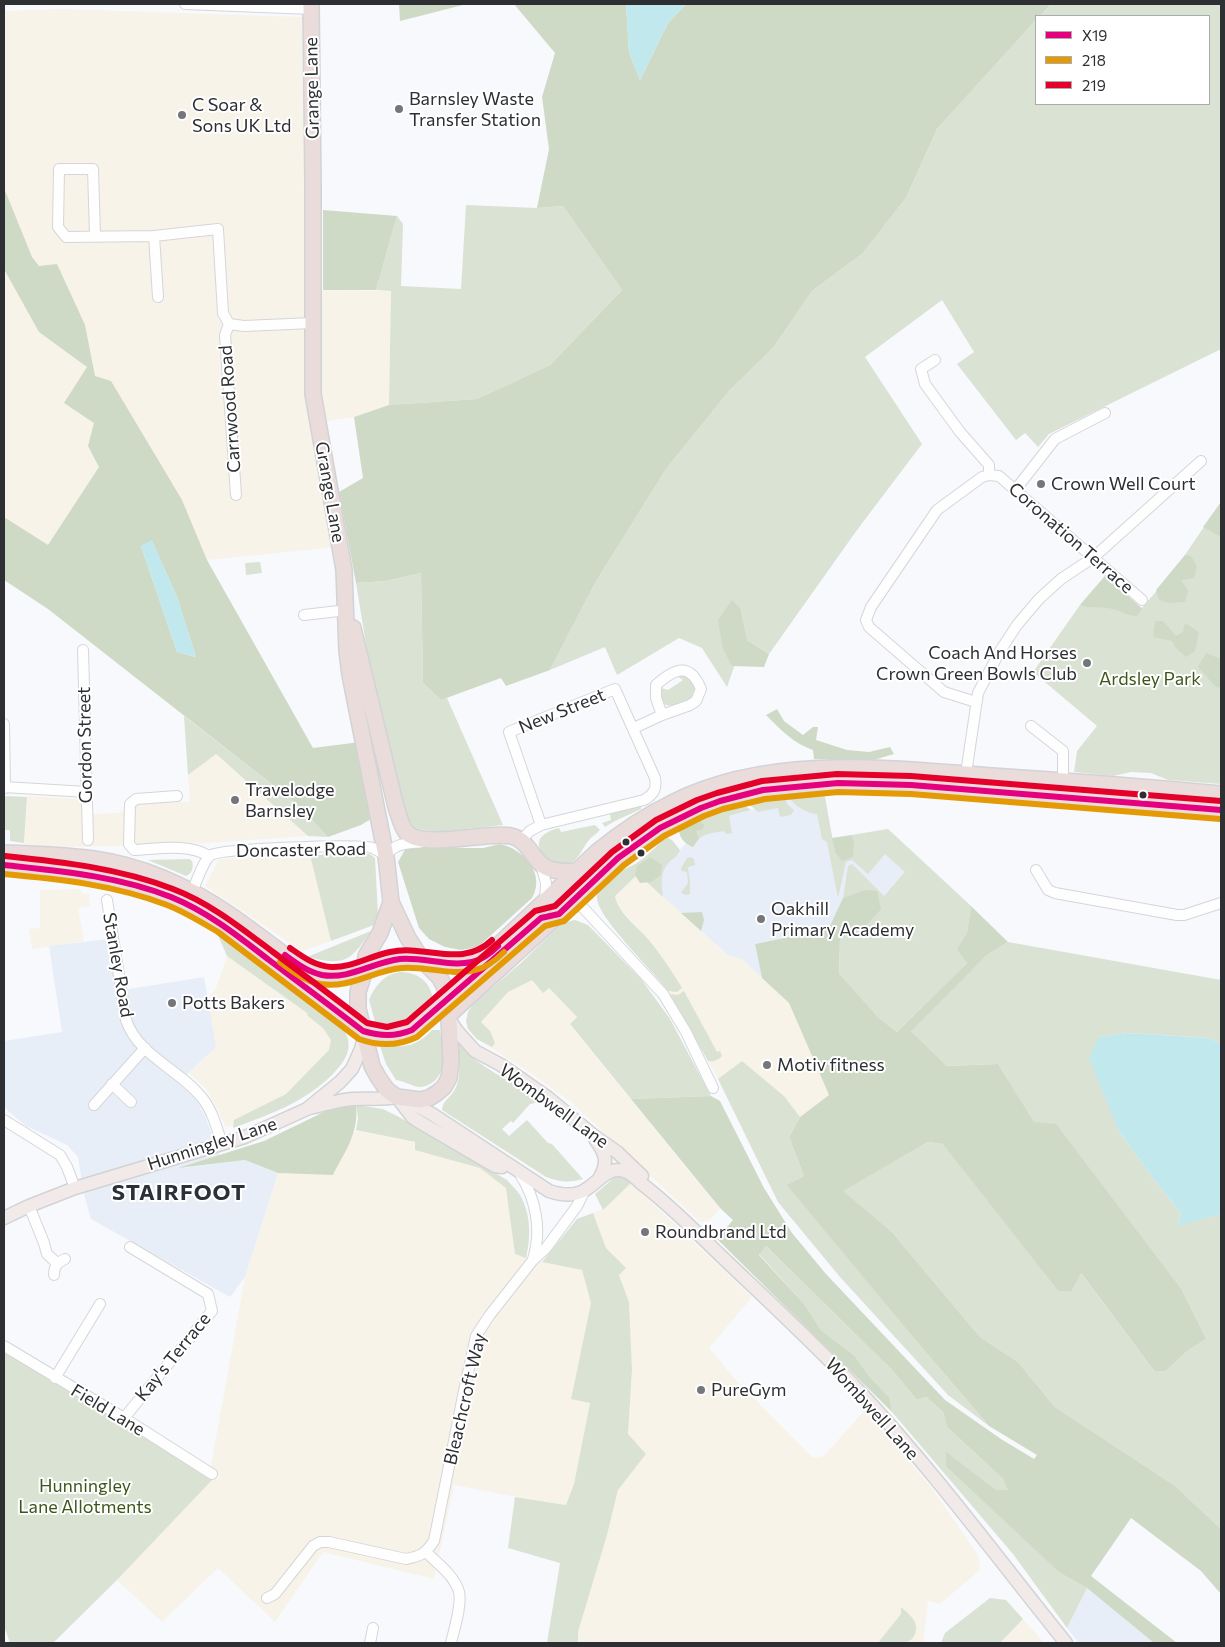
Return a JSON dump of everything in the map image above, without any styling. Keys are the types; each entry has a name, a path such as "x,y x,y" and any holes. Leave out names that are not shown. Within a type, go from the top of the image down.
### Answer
{"highway":[{"name":"Grange Lane","path":"311,6 313,394 344,570 347,610 347,651 350,675 386,856 391,902 380,933 366,956 365,970"},
{"path":"347,610 355,635 393,798 407,833 415,838 446,840 510,835 521,840 541,865 556,871 578,871"},
{"path":"4,853 76,857 118,864 158,876 192,892 227,913 312,972 336,976 365,970 394,960 462,963 480,959 490,953 612,840 656,811 701,791 737,780 794,771 852,767 885,768 965,781 1221,810"},
{"path":"449,1017 618,858 660,828 701,808 743,794 786,787 838,783 1063,781 1221,794"},
{"path":"4,865 104,877 137,885 180,900 223,926 364,1034 377,1036 392,1036 412,1030 541,918 559,914"},
{"path":"528,918 565,896 574,898"},
{"path":"365,970 358,992 358,1010 372,1066 387,1090 402,1099 420,1100 429,1098 448,1082 451,1071 448,1037 448,998 440,978 422,960 408,938 391,902"}],"main road":[{"name":"Wombwell Lane","path":"449,1017 457,1031 475,1051 501,1065 547,1097 592,1135 622,1156 638,1170 657,1195"},
{"name":"Hunningley Lane","path":"307,1109 340,1082 352,1069 361,1049 364,1034"},
{"name":"Hunningley Lane","path":"4,1218 75,1188 245,1137 307,1109 352,1099 402,1099"},
{"name":"Bleachcroft Way","path":"402,1099 432,1114 549,1192 569,1195 585,1190 600,1177 612,1171 625,1171"},
{"path":"592,1135 606,1157 605,1166 600,1177"},
{"name":"Wombwell Lane","path":"625,1171 657,1195 767,1298 860,1392 927,1469 1066,1643"}],"street":[{"path":"185,4 311,6"},
{"name":"Carrwood Road","path":"95,235 94,169 59,169 58,227 66,237 95,235 154,236 218,229 223,313 229,324 225,335 236,495"},
{"path":"154,236 158,297"},
{"name":"Carrwood Road","path":"229,324 244,326 312,323"},
{"path":"935,360 921,369 925,384 960,432 989,465 994,476 982,477 938,510 871,607 866,620 869,627 944,692 976,702"},
{"path":"1016,489 1055,439 1083,428 1106,413"},
{"path":"965,781 978,693 1000,651 1017,625 1038,599 1060,579 1094,557 1201,461"},
{"name":"Coronation Terrace","path":"994,476 1016,489 1142,600"},
{"path":"304,615 347,610"},
{"name":"Gordon Street","path":"83,650 88,840"},
{"path":"521,840 530,831 541,825 644,800 652,796 655,790 655,778 634,728 690,705 696,700 701,690 697,680 690,672 679,670 656,685 656,698 662,715"},
{"name":"New Street","path":"541,825 509,732 615,689 634,728"},
{"path":"4,724 4,787 87,792"},
{"path":"1031,726 1064,751 1063,781"},
{"name":"Doncaster Road","path":"177,796 136,799 132,801 130,804 129,844 134,850 190,849 201,850 209,856 224,852 263,849 362,847 372,848 386,856 390,849 398,844 446,840"},
{"path":"192,892 209,856"},
{"path":"541,865 546,883 545,902"},
{"path":"1036,870 1048,890 1055,893 1167,913 1184,915 1221,903"},
{"path":"574,898 662,994 686,1032 713,1088"},
{"name":"Stanley Road","path":"107,900 126,1020 130,1030 145,1048 193,1088 202,1098 210,1109 222,1144"},
{"path":"94,1105 145,1048"},
{"path":"112,1084 131,1102"},
{"path":"4,1120 60,1155 75,1188"},
{"name":"Bleachcroft Way","path":"518,1172 532,1195 537,1236 537,1247 533,1260"},
{"name":"Bleachcroft Way","path":"426,1552 434,1541 476,1336 489,1316 533,1260 546,1248 577,1206 585,1190"},
{"path":"29,1206 47,1254 61,1261 54,1269 54,1275"},
{"name":"Kay's Terrace","path":"124,1418 212,1311 208,1294 130,1247"},
{"path":"55,1378 100,1304"},
{"name":"Field Lane","path":"4,1346 124,1418 212,1474"},
{"path":"267,1598 275,1594 313,1546 320,1542 329,1542 406,1558 426,1552 454,1581 459,1592 459,1602 451,1643"},
{"path":"370,1643 373,1628"}],"shaded area":[{"path":"62,9 302,17 305,290 391,291 389,405 354,417 321,422 336,547 207,560 181,500 48,546 4,517 4,11"},
{"path":"215,754 308,836 191,844 24,848 28,796 78,799 93,814 119,813 135,803 190,802 188,775"},
{"name":"Oakhill Primary Academy","path":"824,792 832,838 888,829 971,906 967,933 967,963 843,898 831,926 818,931 755,944 762,978 742,959 728,955 638,874 680,850 687,842 695,826 790,799"},
{"path":"310,855 331,941 302,951 205,886 219,859"},
{"path":"638,874 728,955 742,959 789,1003 829,1095 800,1117 784,1096 742,1061 718,1079 672,997 656,976 647,938 616,904 615,896"},
{"path":"79,889 83,894 89,894 90,906 78,908 84,941 32,949 29,929 40,928 40,890"},
{"path":"109,939 117,991 204,977 216,1047 178,1083 195,1098 205,1116 220,1156 182,1168 245,1160 278,1173 245,1277 230,1297 91,1219 84,1194 78,1157 67,1145 26,1126 4,1106 4,1041 62,1032 49,946"},
{"path":"227,956 307,1013 343,1043 296,1092 238,1125 226,1127 207,1090 189,1073 216,1047 207,999 216,988"},
{"path":"532,980 548,988 577,1017 570,1025 720,1209 709,1220 700,1222 571,1102 526,1070 477,1039 468,1029 466,1021 468,1012 474,1003"},
{"path":"356,1130 416,1143 480,1168 507,1188 515,1254 542,1262 582,1270 591,1303 571,1398 590,1402 574,1484 566,1505 454,1485 434,1579 323,1552 275,1622 218,1568 162,1622 117,1580 213,1479 220,1478 211,1466 245,1277 278,1173 333,1175"},
{"path":"631,1183 752,1297 709,1348 734,1378 813,1458 823,1457 865,1410 931,1487 978,1555 980,1570 940,1604 928,1601 923,1643 578,1643 578,1632 607,1535 618,1490 646,1454 628,1434 632,1369 629,1302 619,1274 625,1268 606,1248 593,1213 603,1209"},
{"path":"1087,1588 1154,1643 1079,1643 1067,1628"},
{"path":"1023,1619 1044,1643 1000,1643"}],"green space":[{"path":"399,4 467,4 400,21"},
{"path":"514,4 626,4 629,52 640,80 668,23 686,4 1051,4 1041,15 1035,15 1035,21 937,129 906,198 863,253 812,291 773,348 729,391 666,469 595,583 550,670 506,686 501,678 441,700 423,683 421,573 386,581 356,583 339,492 363,478 354,417 389,405 477,399 550,365 622,290 563,206 537,208 549,149 542,97 555,53"},
{"path":"1051,4 1221,4 1221,349 1049,434 1038,447 1025,433 1016,440 957,364 974,352 942,300 865,357 922,444 857,530 769,654 744,638 727,687 702,648 679,638 617,675 605,647 550,670 595,583 666,469 729,391 773,348 812,291 863,253 906,198 937,129 1035,21 1035,105 1210,105 1210,15 1041,15"},
{"path":"4,188 32,257 39,266 57,264 85,325 95,376 111,381 182,500 207,560 313,748 360,742 371,819 361,825 328,837 297,804 48,609 4,580 4,517 48,545 99,467 88,446 94,423 64,403 87,367 39,332 4,269","holes":["152,541 177,597 196,657 177,652 141,546"]},
{"path":"466,205 537,208 563,206 622,290 550,365 477,399 389,405 391,291 376,290 397,216 403,224 401,286 461,289"},
{"path":"323,210 397,216 376,290 323,290"},
{"name":"Ardsley Park","path":"1221,502 1221,784 1168,780 1151,773 1131,772 1113,776 1074,772 1077,751 1097,726 1033,672 1080,605 1105,576 1142,608 1176,568"},
{"path":"1221,502 1221,537 1203,527"},
{"path":"1185,555 1191,556 1197,566 1194,578 1181,580 1188,591 1185,602 1170,603 1159,600 1156,590"},
{"path":"260,562 262,573 246,575 245,563"},
{"path":"421,573 423,683 441,700 447,698 503,825 439,832 414,828 403,810 375,699 356,583 386,581"},
{"path":"1105,576 1142,609 1137,616 1109,608 1080,605"},
{"path":"732,600 740,608 747,640 769,654 764,667 732,666 723,649 718,620"},
{"path":"1155,621 1163,621 1176,636 1183,632 1185,623 1199,632 1195,651 1186,657 1175,647 1172,641 1153,637"},
{"path":"1206,653 1221,659 1221,688 1216,687 1198,667"},
{"path":"682,674 690,678 694,684 695,691 692,699 671,706 664,704 660,696 661,688 668,690 683,680 677,676"},
{"path":"777,709 784,721 803,735 813,727 818,727 816,740 847,750 869,752 890,747 894,754 877,759 814,759 813,750 793,740 766,715"},
{"path":"184,716 297,804 328,837 308,836 216,754 188,775"},
{"path":"824,792 835,852 854,843 852,835 888,829 971,906 967,933 957,949 967,963 897,1032 878,1017 839,975 840,939 864,928 864,890 843,898 848,866 852,864 884,896 905,872 885,854 868,874 852,860 846,862 838,898 827,842 822,839 817,814 801,808 788,795"},
{"path":"4,796 27,797 24,843 10,841 10,830 4,830"},
{"path":"784,796 788,805 794,810 791,815 780,817 778,808 758,812 750,805 749,801"},
{"path":"742,804 751,810 729,816 732,833 726,834 724,831 703,836 693,847 681,837 679,828 702,817"},
{"path":"641,805 641,809 605,827 602,823 611,820 610,815 613,812"},
{"path":"653,819 656,824 576,888 567,887 602,854"},
{"path":"701,822 704,825 703,829 696,831 699,838 693,847 683,840 679,828"},
{"path":"595,825 600,830 589,840 578,857 569,864 554,863 547,858 539,846 540,839 547,833 559,828 561,832"},
{"path":"852,835 854,843 853,857 842,861 835,852 832,838"},
{"path":"666,837 672,840 680,850 664,870 662,883 663,897 638,874 615,896 624,914 648,939 674,975 682,988 677,992 668,991 627,944 606,918 599,907 597,898 600,887 607,878 637,863"},
{"path":"500,844 517,851 530,864 536,880 536,889 532,898 478,947 461,950 445,947 429,939 419,928 398,862 406,848 483,848"},
{"path":"370,854 375,858 378,915 374,925 331,941 310,855"},
{"path":"650,857 662,865 661,875 651,882 640,883 635,875 637,866"},
{"path":"691,857 694,859 695,865 688,867 690,894 686,895 681,893 688,883 687,872 681,871 681,868 687,858"},
{"path":"189,859 192,861 193,868 186,876 148,860"},
{"path":"864,890 877,891 881,909 864,928 840,939 839,974 878,1017 897,1032 967,963 957,949 967,933 971,906 1008,942 987,955 911,1031 947,1066 998,1064 1034,1122 1056,1124 1181,1289 1206,1339 1186,1352 1166,1371 1155,1372 1081,1273 1071,1291 1058,1291 943,1144 928,1142 843,1191 892,1232 980,1337 1018,1362 1055,1407 1174,1485 1221,1529 1221,1594 1201,1571 1131,1518 1091,1576 1177,1643 1154,1643 1087,1588 1060,1573 946,1466 946,1452 996,1490 1008,1490 1003,1479 947,1427 943,1412 926,1397 917,1400 892,1370 766,1246 759,1255 805,1305 821,1330 855,1356 869,1376 889,1397 892,1412 717,1239 733,1220 720,1208 631,1099 711,1096 720,1101 764,1188 792,1233 826,1274 945,1400 1001,1439 1034,1459 1037,1455 989,1426 787,1185 804,1176 789,1137 800,1117 829,1095 789,1003 762,978 755,944 818,931 830,926 843,898"},
{"path":"702,912 704,920 701,931 681,913"},
{"path":"575,920 588,925 641,979 670,1019 711,1096 631,1099 570,1024 577,1017 549,988 543,993 532,980 508,992 481,1022 490,1031 495,1043 492,1047 477,1039 468,1029 466,1021 468,1012 474,1003 521,963 562,923"},
{"path":"371,931 352,955 345,959 330,961 307,957"},
{"path":"217,933 333,1017 345,1032 349,1046 344,1060 339,1067 309,1094 285,1107 233,1128 234,1120 286,1094 329,1050 331,1040 323,1028 308,1016 307,1013 227,956"},
{"path":"1008,942 1221,980 1221,1044 1209,1038 1127,1033 1100,1037 1119,1131 1181,1213 1178,1225 1221,1214 1221,1529 1174,1485 1055,1407 1018,1362 980,1337 892,1232 842,1191 928,1142 944,1144 1058,1291 1080,1272 1155,1372 1166,1371 1186,1352 1206,1339 1034,1123 998,1064 947,1066 910,1030 987,955"},
{"path":"400,972 414,974 425,981 431,992 433,1006 414,1021 394,1030 377,1029 369,1000 374,990 385,978"},
{"path":"684,991 717,1052 720,1051 722,1056 718,1060 708,1061 670,994 678,995"},
{"path":"432,1030 440,1030 442,1044 443,1065 438,1077 430,1084 421,1087 396,1080 386,1064 379,1043 386,1041 398,1046 410,1045 422,1039"},
{"path":"456,1041 484,1066 538,1098 513,1123 511,1121 502,1129 509,1136 527,1120 548,1143 552,1144 583,1179 564,1181 546,1177 442,1110 459,1079"},
{"path":"742,1061 784,1096 800,1117 789,1137 804,1176 788,1185 911,1335 989,1426 948,1395 840,1277 778,1202 718,1079"},
{"path":"356,1105 383,1109 507,1180 524,1202 528,1218 529,1242 526,1258 515,1254 506,1188 480,1168 415,1150 415,1142 356,1130 358,1118"},
{"path":"356,1105 353,1134 333,1175 278,1173 245,1160 178,1168 264,1141 328,1110"},
{"path":"615,1177 624,1177 631,1183 603,1210 595,1194"},
{"path":"593,1213 606,1248 626,1268 619,1275 629,1302 632,1369 628,1434 646,1454 618,1490 607,1535 578,1632 578,1643 547,1643 560,1563 508,1548 515,1497 566,1505 574,1484 590,1403 571,1399 591,1303 582,1270 542,1262 577,1219"},
{"path":"766,1246 892,1370 917,1400 926,1397 943,1412 947,1427 1003,1479 1009,1490 996,1491 946,1453 1060,1573 1087,1588 1067,1628 1013,1554 892,1412 888,1396 869,1376 855,1356 821,1330 805,1305 759,1254"},
{"name":"Hunningley Lane Allotments","path":"4,1352 213,1479 117,1580 53,1643 10,1643 4,1626"},
{"path":"990,1598 1006,1600 1023,1619 1000,1643 941,1643 945,1633"},
{"path":"901,1607 915,1622 916,1630 912,1639 896,1644 878,1643 901,1614"}],"water":[{"path":"626,4 686,4 668,23 640,80 629,52"},
{"path":"152,540 177,597 196,657 177,652 141,546"},
{"path":"1127,1033 1209,1038 1221,1044 1221,1214 1178,1226 1181,1213 1119,1131 1089,1058 1099,1037"}],"transit line":[{"name":"219","path":"5,856 111,871 153,882 187,895 200,901 237,925 367,1023 387,1027 407,1022 535,911 555,906 612,852 656,820 697,800 717,793 762,781 837,774 911,776 1221,801"},
{"name":"X19","path":"4,865 110,879 151,890 185,903 246,942 363,1031 388,1035 412,1030 541,918 559,914 618,858 660,828 720,801 763,790 838,783 911,785 1221,810"},
{"name":"218","path":"4,874 107,888 127,892 174,908 218,932 359,1039 373,1043 388,1044 403,1042 417,1037 545,926 564,921 624,865 664,836 704,816 723,809 765,799 838,792 911,794 1220,819"},
{"name":"219","path":"290,948 314,963 338,967 403,950 443,954 468,953 480,949 492,940"},
{"name":"X19","path":"285,955 312,972 332,976 351,973 380,963 400,959 454,963 472,962 490,954 498,946"},
{"name":"218","path":"280,962 309,981 331,985 352,982 392,969 402,968 466,972 487,966 504,952"}],"place":[{"name":"Barnsley Waste Transfer Station","path":"399,109"},
{"name":"C Soar & Sons UK Ltd","path":"182,115"},
{"name":"Crown Well Court","path":"1041,484"},
{"name":"Coach And Horses Crown Green Bowls Club","path":"1087,663"},
{"name":"Travelodge Barnsley","path":"235,800"},
{"name":"Oakhill Primary Academy","path":"761,919"},
{"name":"Potts Bakers","path":"172,1003"},
{"name":"Motiv fitness","path":"767,1065"},
{"name":"Roundbrand Ltd","path":"645,1232"},
{"name":"PureGym","path":"701,1390"}],"district":[{"name":"STAIRFOOT","path":"179,1193"}]}
